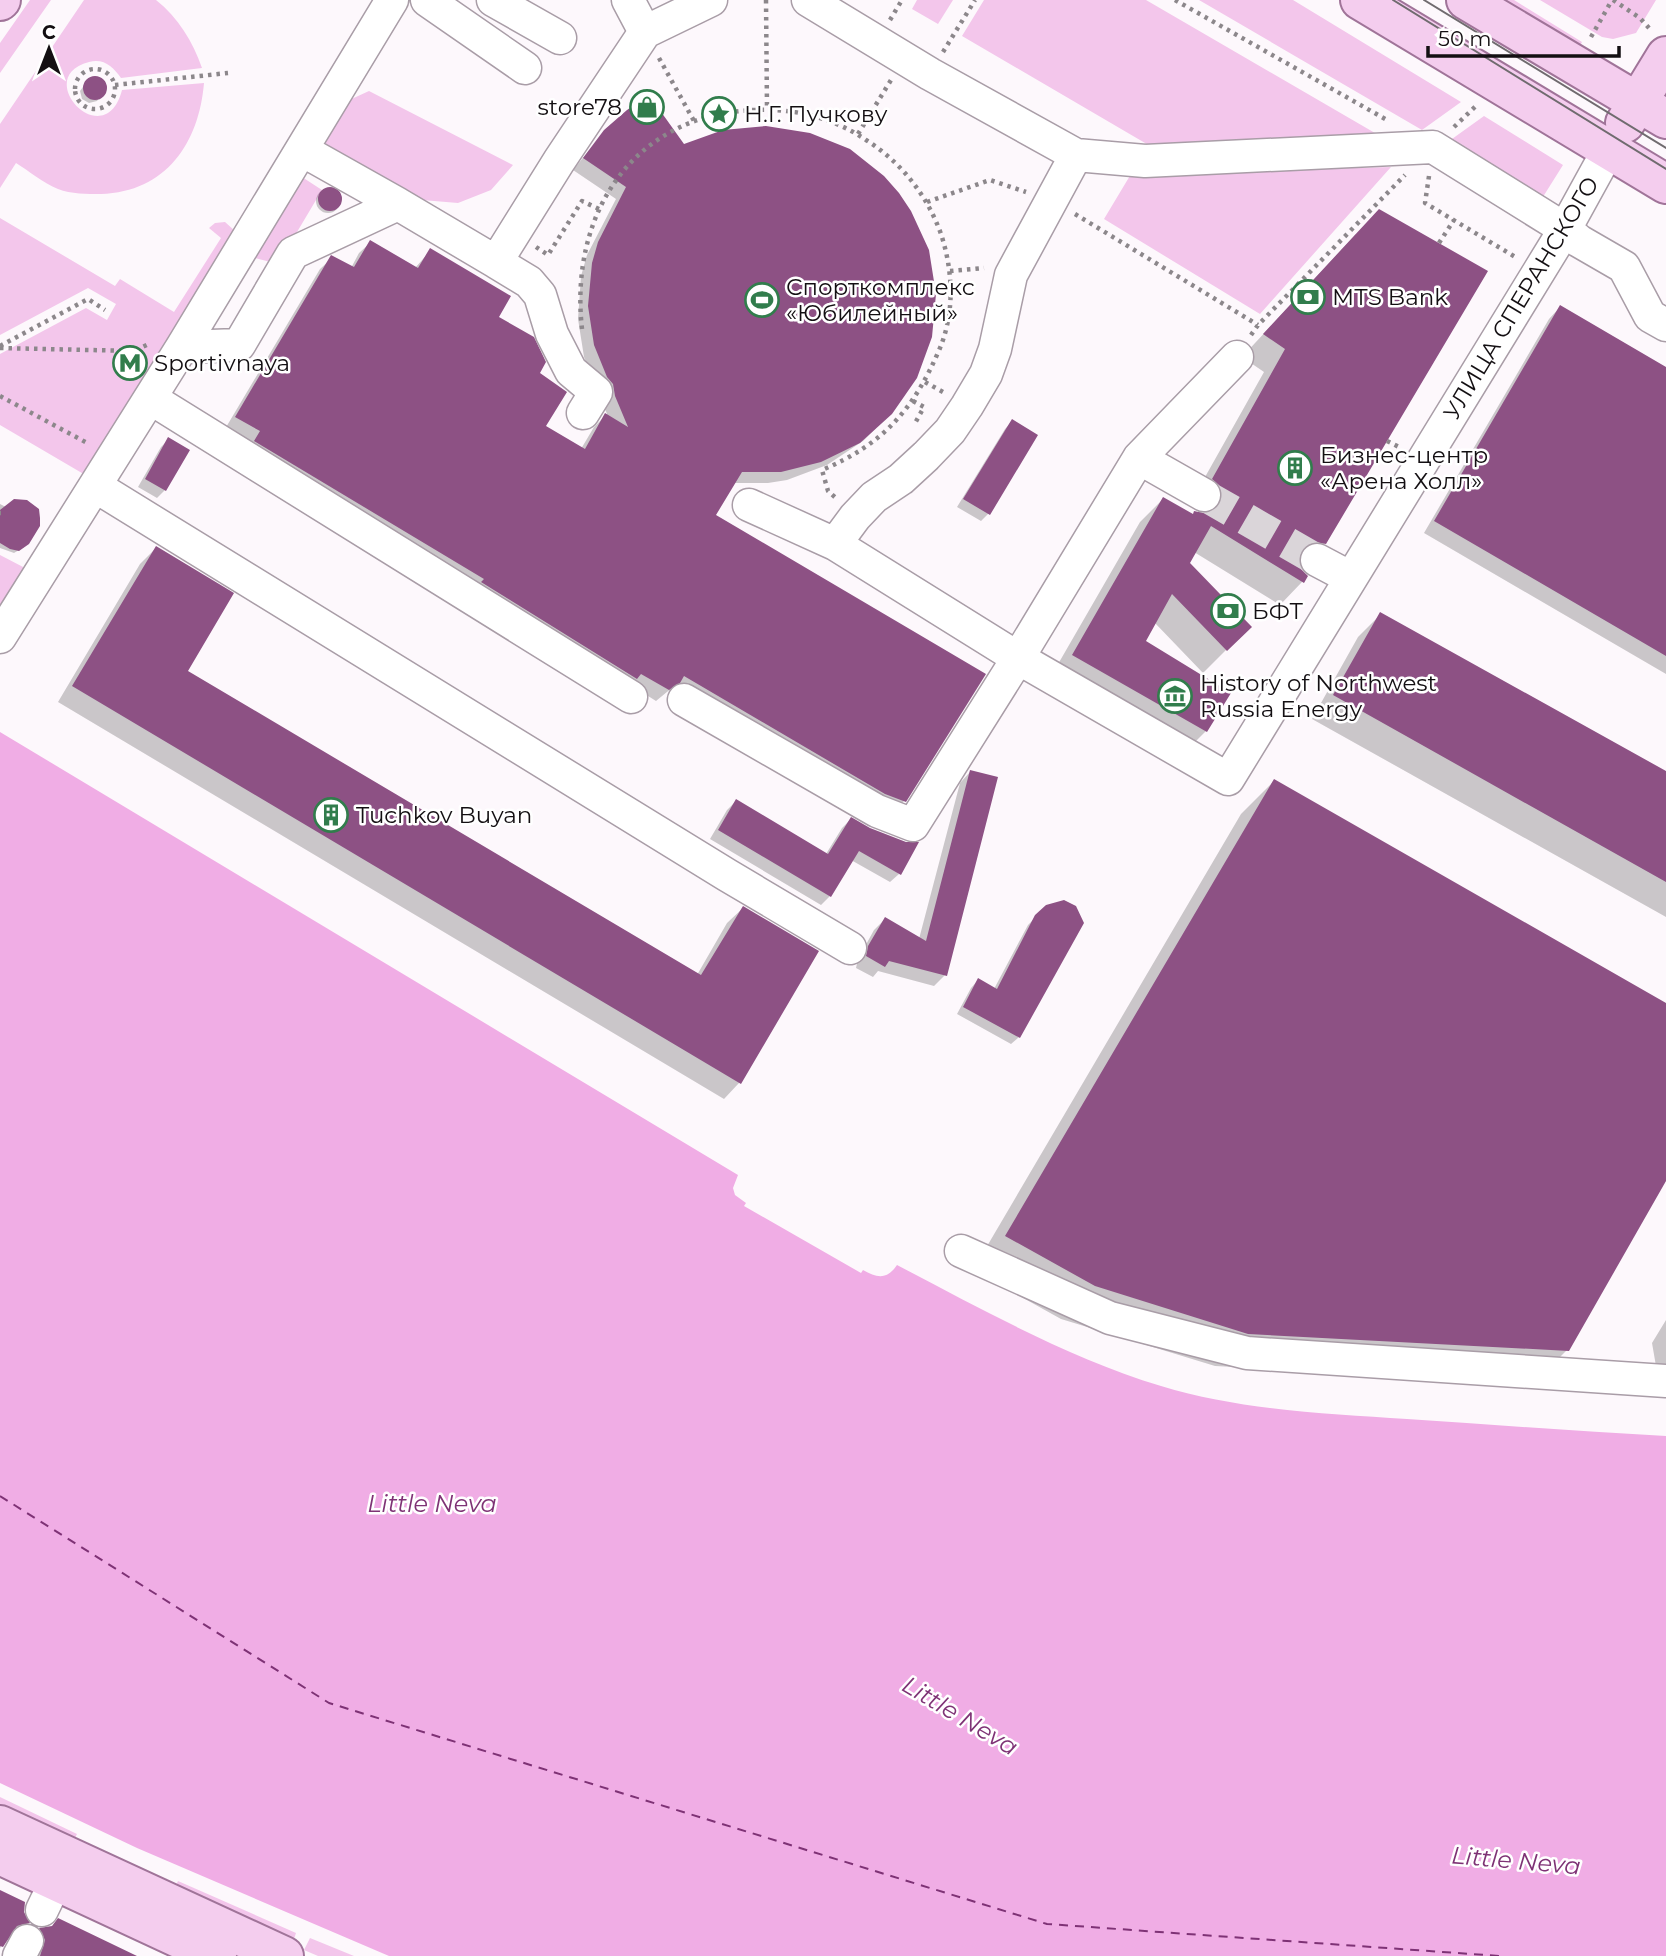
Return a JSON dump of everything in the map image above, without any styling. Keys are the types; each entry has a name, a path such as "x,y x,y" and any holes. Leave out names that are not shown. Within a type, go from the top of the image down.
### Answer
{"main road":[{"path":"1360,0 1666,184"},
{"path":"1466,0 1652,111"},
{"name":"УЛИЦА СПЕРАНСКОГО","path":"1609,149 1652,111 1657,42"},
{"path":"0,1825 203,1947"},
{"path":"0,1855 49,1896 203,1947 274,1954"}],"street":[{"path":"0,637 190,335 392,0"},
{"path":"427,0 525,68"},
{"path":"493,0 560,38"},
{"path":"628,0 645,32"},
{"path":"496,262 645,32 710,0"},
{"path":"808,0 930,74 1076,155 1145,161 1433,147 1624,267 1650,316 1666,325"},
{"name":"УЛИЦА СПЕРАНСКОГО","path":"1018,657 1228,779 1565,229 1609,149"},
{"path":"302,150 528,282 540,295 552,334 571,371 596,392 583,413"},
{"path":"835,544 874,497 901,479 950,431 967,406 986,374 995,349 1011,275 1076,155"},
{"path":"190,335 239,345 293,253 398,204"},
{"path":"684,700 877,811 913,825 1139,458 1237,357"},
{"path":"150,398 631,696"},
{"path":"1139,458 1203,495"},
{"path":"95,486 850,948"},
{"path":"749,505 835,544 1018,657"},
{"path":"1317,560 1351,578"},
{"path":"961,1251 1110,1318 1247,1353 1666,1381"}],"path":[{"path":"766,0 767,109"},
{"path":"930,74 975,0"},
{"path":"1175,0 1433,147"},
{"path":"1591,37 1613,0 1640,18 1657,42"},
{"path":"94,68 111,76 115,85 115,94 110,103 102,108 92,109 77,97 75,88 85,71 94,68"},
{"path":"115,85 228,73"},
{"path":"672,81 694,121"},
{"path":"858,134 887,87"},
{"path":"574,330 582,329 579,284 582,261 587,238 599,209 619,176 637,156 673,130 719,114 767,109 815,116 858,134 897,163 927,202 945,248 950,271 949,317 943,340 925,382 913,401 882,435 864,449 822,470 828,491"},
{"path":"1433,147 1425,203 1519,259"},
{"path":"1237,357 1258,325 1433,147"},
{"path":"927,202 990,180 999,184"},
{"path":"548,255 582,201 599,209"},
{"path":"1052,201 1258,325"},
{"path":"1439,243 1454,220"},
{"path":"950,271 977,269"},
{"path":"0,347 88,299 105,310"},
{"path":"0,347 134,351 190,335"},
{"path":"925,382 941,391"},
{"path":"0,396 113,457"},
{"path":"913,401 924,407 921,414"}],"shaded area":[{"path":"30,0 51,0 0,73 0,43"},
{"path":"84,0 156,0 184,31 202,68 121,78 108,64 89,62 73,70 67,82 69,95 77,106 89,114 101,116 113,108 122,90 204,83 195,125 175,160 161,174 124,191 96,194 63,191 47,184 16,163 0,188 0,124"},
{"path":"917,0 953,0 938,24 912,9"},
{"path":"984,0 1146,0 1387,140 1157,150 962,36"},
{"path":"1199,0 1293,0 1461,102 1422,130"},
{"path":"1496,0 1514,0 1582,42 1578,50"},
{"path":"1540,0 1656,0 1636,33 1613,39 1602,37"},
{"path":"369,91 513,165 491,190 458,203 422,200 324,143 345,102"},
{"path":"1484,116 1563,165 1541,200 1445,144"},
{"path":"1391,167 1260,314 1104,219 1131,174"},
{"path":"302,177 322,190 278,264 255,258"},
{"path":"0,218 115,286 120,279 174,312 221,238 209,228 215,223 225,222 235,231 87,476 0,425 0,354 86,308 107,320 116,304 88,288 0,335"},
{"path":"0,555 25,568 0,612"},
{"path":"0,1797 77,1834 72,1844 0,1810"},
{"path":"178,1881 296,1933 292,1945 173,1892"},
{"path":"310,1938 354,1956 318,1956 304,1950"}],"water":[{"name":"Little Neva","path":"0,732 738,1175 733,1188 735,1195 746,1203 744,1206 861,1273 863,1270 877,1276 886,1275 897,1265 1027,1332 1093,1362 1161,1386 1221,1401 1314,1413 1666,1436 1666,1956 389,1956 137,1848 0,1783"}],"building":[{"path":"95,76 106,83 107,88 100,99 95,100 84,93 83,88 90,77"},
{"path":"649,95 684,144 723,130 766,126 810,133 850,149 884,176 899,193 911,211 929,250 936,294 932,337 917,378 892,414 860,443 821,462 781,472 742,472 716,515 986,674 906,802 885,794 684,676 680,683 669,690 641,674 637,679 481,582 484,579 254,441 260,431 235,417 331,255 354,267 370,240 418,268 430,248 511,296 499,317 534,337 546,362 540,373 567,392 546,426 585,449 605,413 628,427 613,384 607,377 594,345 588,306 592,263 598,242 626,187 583,158 604,130"},
{"path":"330,187 338,191 342,199 338,207 330,211 322,207 318,199 322,191"},
{"name":"Бизнес-центр «Арена Холл»","path":"1379,209 1488,271 1326,544 1308,544 1301,551 1301,569 1308,576 1304,583 1211,526 1190,563 1252,627 1227,651 1172,594 1146,641 1231,693 1207,732 1072,655 1163,497 1193,514 1194,511 1213,511 1220,505 1222,494 1219,485 1212,479 1285,349 1263,334"},
{"path":"1560,305 1666,367 1666,656 1434,521"},
{"path":"1012,419 1038,435 990,515 963,499"},
{"path":"168,437 190,450 166,491 145,479"},
{"path":"14,499 27,500 39,509 40,518 40,526 29,544 19,551 0,543 0,510"},
{"name":"Tuchkov Buyan","path":"156,546 234,593 188,671 701,975 743,906 819,951 741,1084 72,686"},
{"path":"1380,612 1666,771 1666,882 1333,695"},
{"path":"970,770 998,777 947,976 889,961 885,967 866,956 868,946 885,917 926,941"},
{"path":"1274,779 1666,1003 1666,1181 1569,1351 1248,1334 1095,1286 1005,1236"},
{"path":"736,799 828,854 851,817 870,828 906,842 919,842 901,875 859,851 831,897 718,830"},
{"path":"1064,900 1076,906 1084,923 1020,1038 963,1007 978,978 997,989 1035,915 1046,905"},
{"path":"0,1890 25,1902 24,1912 30,1923 17,1926 3,1947 0,1946"},
{"path":"58,1918 137,1956 40,1956 45,1940 39,1928 52,1926"}],"ferry route":[{"path":"0,1496 329,1703 1047,1924 1499,1956"}],"tunnel":[{"path":"1204,495 1317,560"}],"tram line":[{"path":"1393,0 1666,169"},
{"path":"1424,0 1666,148"}],"place":[{"name":"store78","path":"647,107"},
{"name":"Н.Г. Пучкову","path":"719,114"},
{"name":"МТS Bank","path":"1308,297"},
{"name":"Спорткомплекс «Юбилейный»","path":"762,300"},
{"name":"Sportivnaya","path":"130,363"},
{"name":"Бизнес-центр «Арена Холл»","path":"1295,468"},
{"name":"БФТ","path":"1228,611"},
{"name":"History of Northwest Russia Energy","path":"1175,696"},
{"name":"Tuchkov Buyan","path":"331,815"}]}
